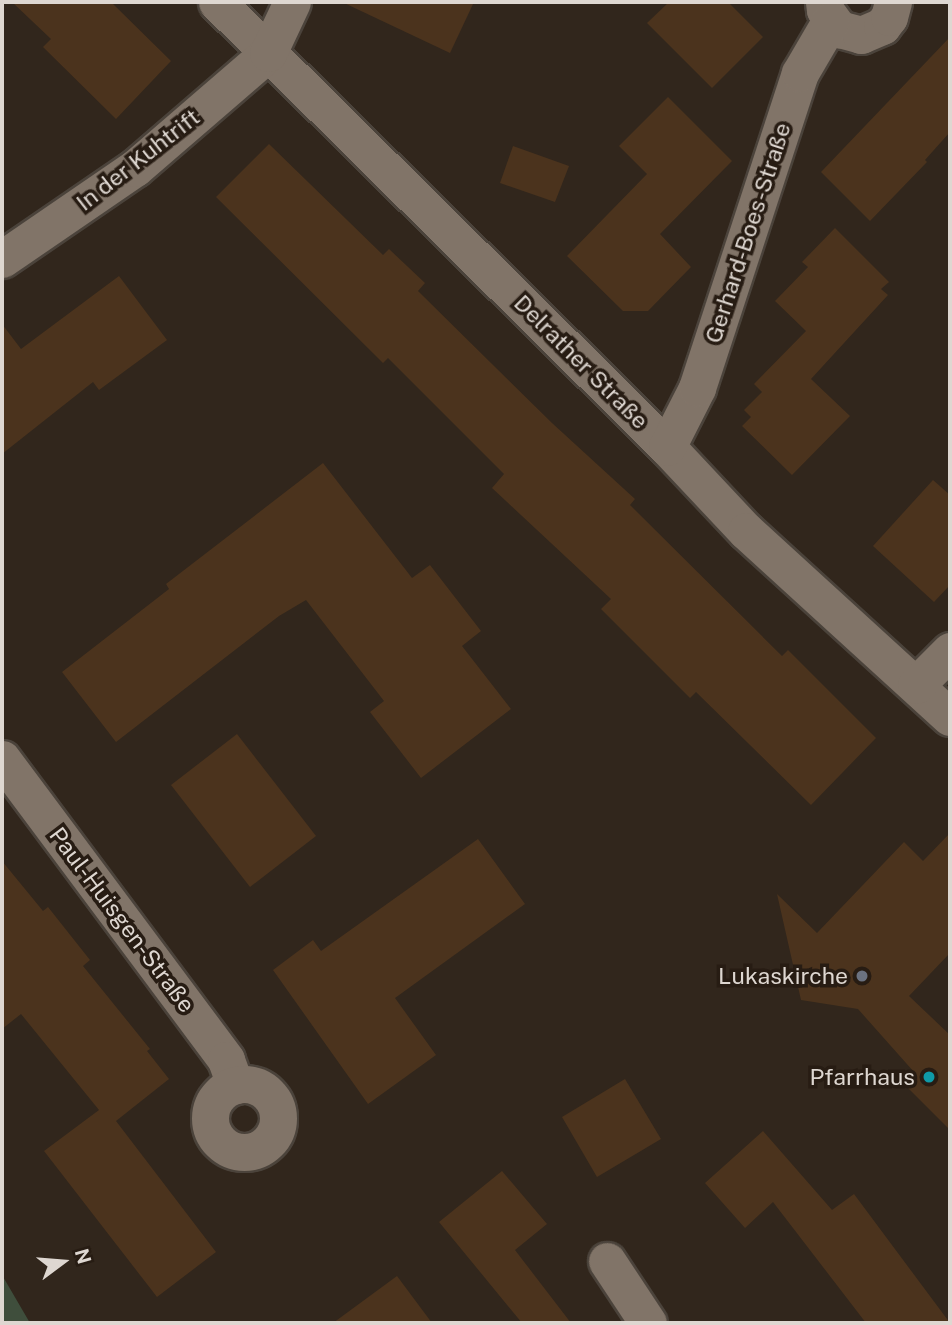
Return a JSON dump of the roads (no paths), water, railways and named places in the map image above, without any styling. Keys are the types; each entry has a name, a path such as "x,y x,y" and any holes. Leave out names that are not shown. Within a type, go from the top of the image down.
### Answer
{"street":[{"name":"Delrather Straße","path":"217,2 667,447 746,531 950,717"},
{"path":"268,53 292,2"},
{"name":"Gerhard-Boes-Straße","path":"667,447 697,388 800,73 827,11 849,33 872,32 889,17 892,2"},
{"name":"In der Kuhtrift","path":"2,259 135,168 268,53"},
{"path":"916,685 950,651"},
{"name":"Paul-Huisgen-Straße","path":"2,759 226,1060 235,1085"},
{"path":"607,1261 648,1323"}],"place":[{"name":"Lukaskirche","path":"862,976"},
{"name":"Pfarrhaus","path":"929,1077"}]}
